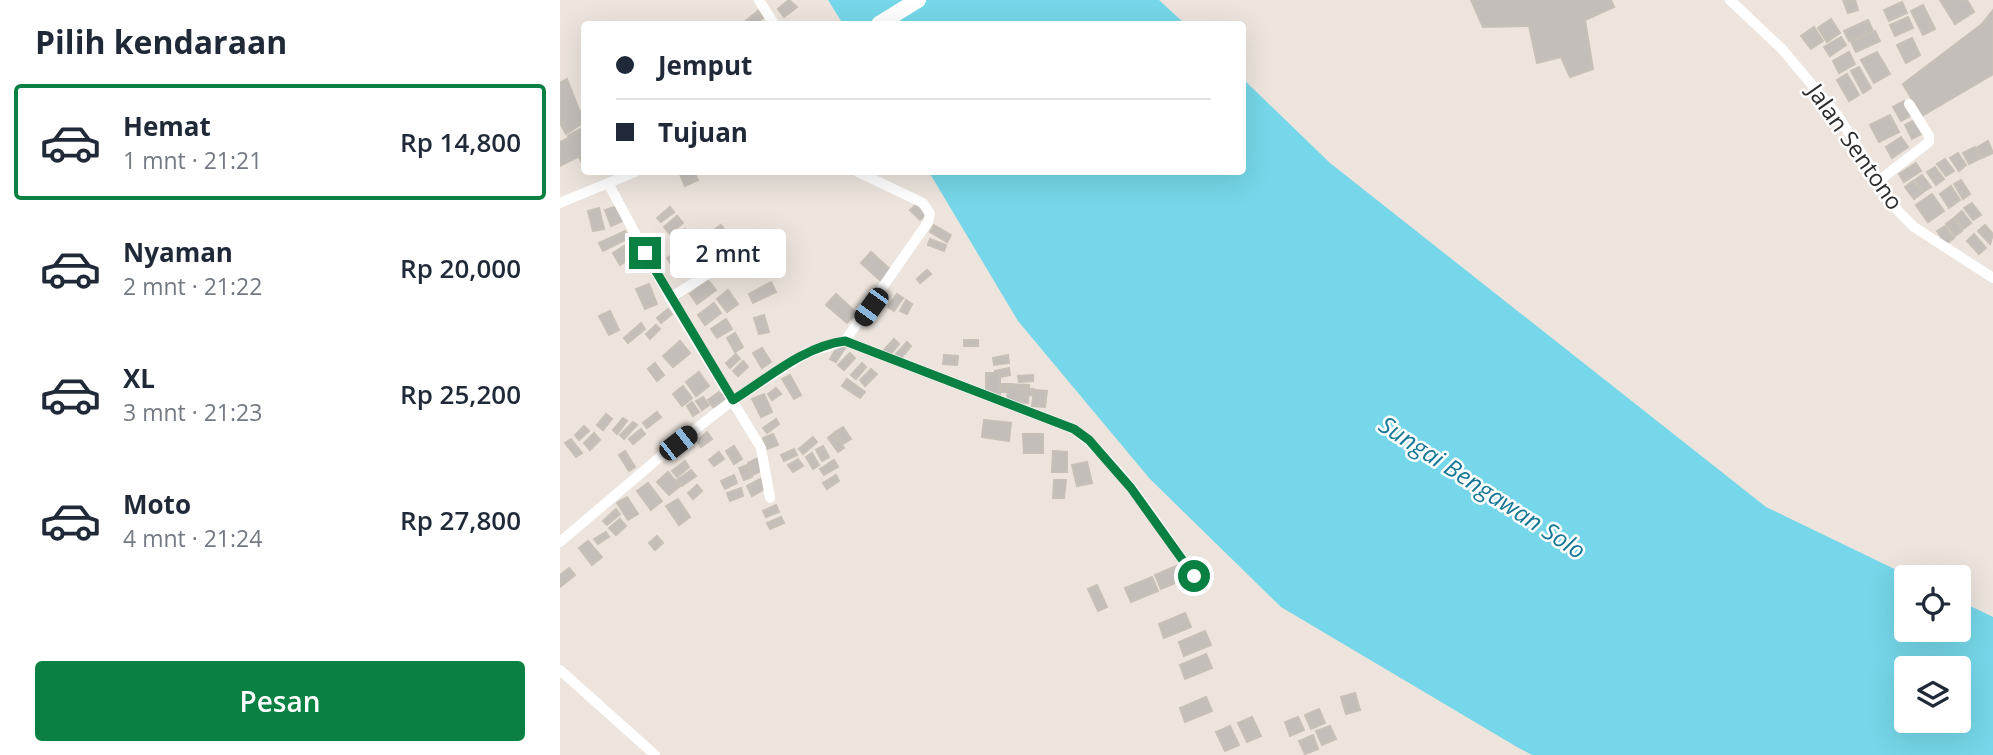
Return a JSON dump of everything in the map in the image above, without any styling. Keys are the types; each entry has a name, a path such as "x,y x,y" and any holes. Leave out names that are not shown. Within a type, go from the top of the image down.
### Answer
{"street":[{"path":"759,0 772,21"},
{"path":"883,21 918,0"},
{"name":"Jalan Sentono","path":"1730,0 1782,49 1838,116 1881,179 1898,211 1914,227 1993,278"},
{"path":"1881,179 1929,142 1929,136 1909,104"},
{"path":"560,203 629,175"},
{"path":"845,341 928,222 930,214 923,203 864,175"},
{"path":"609,185 670,298 761,448 770,498"},
{"path":"670,298 752,246"},
{"path":"560,542 660,457 733,400 807,353 845,341 1074,429 1089,440 1131,488 1194,576"},
{"path":"560,670 655,755"}],"water":[{"path":"828,0 1159,0 1182,21 841,21"},
{"name":"Sungai Bengawan Solo","path":"1246,82 1330,163 1766,507 1894,569 1894,642 1971,642 1971,606 1993,617 1993,755 1532,755 1281,607 1150,479 1018,321 931,175 1246,175"}],"building":[{"path":"789,0 797,7 784,17 778,9"},
{"path":"1471,0 1611,0 1614,7 1585,20 1593,69 1570,77 1561,57 1537,63 1529,26 1483,27"},
{"path":"1843,0 1855,0 1858,10 1848,13"},
{"path":"1940,0 1967,0 1974,12 1955,24"},
{"path":"1902,2 1907,13 1889,21 1884,10"},
{"path":"1923,5 1935,29 1923,35 1911,11"},
{"path":"1993,10 1993,74 1922,116 1903,84 1982,24"},
{"path":"758,11 763,18 760,21 746,21"},
{"path":"1908,17 1913,28 1895,36 1890,25"},
{"path":"1831,19 1840,33 1827,42 1818,28"},
{"path":"1868,20 1873,31 1849,41 1844,31"},
{"path":"1814,27 1823,41 1811,49 1801,36"},
{"path":"1875,31 1880,41 1856,52 1851,42"},
{"path":"1841,37 1846,45 1830,56 1824,47"},
{"path":"1912,38 1920,55 1906,63 1897,45"},
{"path":"1849,52 1855,64 1839,73 1833,61"},
{"path":"1877,52 1890,74 1874,83 1861,60"},
{"path":"1859,67 1871,88 1863,93 1851,71"},
{"path":"1847,74 1859,95 1849,101 1837,80"},
{"path":"567,79 581,114 581,124 566,134 560,123 560,83"},
{"path":"1904,101 1912,115 1901,121 1893,107"},
{"path":"1890,115 1899,132 1879,142 1870,125"},
{"path":"1918,118 1925,132 1912,139 1905,125"},
{"path":"581,129 581,161 568,136"},
{"path":"581,132 581,156 560,166 560,142"},
{"path":"1901,137 1908,147 1892,158 1886,147"},
{"path":"1988,141 1993,153 1982,158 1976,148"},
{"path":"1975,147 1981,158 1969,164 1963,153"},
{"path":"1958,153 1966,165 1959,171 1950,158"},
{"path":"1945,159 1954,171 1946,176 1937,164"},
{"path":"1916,163 1921,171 1904,182 1899,174"},
{"path":"1935,167 1944,179 1936,185 1927,172"},
{"path":"680,175 696,175 698,180 685,186"},
{"path":"1922,175 1931,187 1923,192 1915,180"},
{"path":"1961,180 1970,194 1963,199 1954,184"},
{"path":"1913,181 1922,193 1914,199 1905,187"},
{"path":"1951,186 1960,200 1949,208 1940,194"},
{"path":"1932,194 1944,211 1928,222 1916,205"},
{"path":"1972,203 1981,215 1973,220 1964,208"},
{"path":"916,205 926,215 920,220 910,210"},
{"path":"617,206 623,221 611,226 605,210"},
{"path":"670,207 674,212 661,222 657,218"},
{"path":"599,208 604,229 593,231 588,211"},
{"path":"1962,211 1971,223 1963,229 1955,217"},
{"path":"677,216 683,223 670,234 664,227"},
{"path":"1954,218 1962,231 1955,236 1946,224"},
{"path":"721,225 734,244 711,260 698,241"},
{"path":"934,225 951,235 947,242 930,232"},
{"path":"1985,225 1993,234 1990,244 1978,231"},
{"path":"1945,226 1954,238 1946,244 1937,231"},
{"path":"685,229 689,234 676,242 673,236"},
{"path":"625,231 629,238 603,251 599,243"},
{"path":"1974,234 1986,248 1979,254 1967,241"},
{"path":"930,239 946,245 944,251 928,245"},
{"path":"766,242 771,248 761,256 756,249"},
{"path":"626,245 633,257 620,265 613,253"},
{"path":"685,247 696,267 679,277 667,258"},
{"path":"871,252 891,270 881,281 861,263"},
{"path":"747,261 752,271 743,275 739,264"},
{"path":"927,270 931,274 920,283 917,279"},
{"path":"708,280 716,290 697,304 690,294"},
{"path":"771,282 776,292 753,303 749,294"},
{"path":"649,284 657,304 645,309 636,289"},
{"path":"728,290 738,304 727,312 717,299"},
{"path":"836,294 857,313 847,323 826,305"},
{"path":"897,294 903,298 894,311 888,307"},
{"path":"906,300 912,304 907,314 900,311"},
{"path":"714,303 721,313 705,325 698,315"},
{"path":"668,309 672,314 661,323 657,318"},
{"path":"610,311 619,330 609,335 599,316"},
{"path":"764,315 769,332 759,334 754,318"},
{"path":"726,319 732,329 717,338 711,329"},
{"path":"641,323 645,329 628,343 624,338"},
{"path":"656,325 660,329 650,339 646,334"},
{"path":"735,333 743,347 735,352 727,338"},
{"path":"894,339 899,344 890,355 884,350"},
{"path":"964,340 978,340 978,346 964,346"},
{"path":"680,341 690,353 673,367 663,356"},
{"path":"907,342 911,346 901,358 896,354"},
{"path":"839,344 845,348 836,362 830,359"},
{"path":"762,348 771,362 762,368 753,353"},
{"path":"850,353 855,358 844,370 838,365"},
{"path":"736,354 740,359 730,368 726,363"},
{"path":"944,355 958,356 957,365 943,364"},
{"path":"1008,355 1009,363 994,365 993,358"},
{"path":"743,361 748,367 738,376 733,371"},
{"path":"655,363 664,375 657,381 648,369"},
{"path":"862,363 866,367 856,379 851,375"},
{"path":"1009,368 1010,375 996,378 995,371"},
{"path":"871,369 877,374 865,386 860,380"},
{"path":"699,372 709,386 696,396 686,382"},
{"path":"986,373 1000,373 1000,395 986,395"},
{"path":"790,375 801,395 794,399 782,379"},
{"path":"1033,375 1033,381 1019,382 1018,376"},
{"path":"847,379 865,392 860,398 842,386"},
{"path":"1001,384 1012,384 1012,392 1000,392"},
{"path":"1008,384 1029,385 1028,403 1007,402"},
{"path":"683,386 692,398 682,406 673,394"},
{"path":"776,388 781,394 772,400 768,394"},
{"path":"1018,389 1034,389 1034,395 1018,396"},
{"path":"1034,390 1047,391 1045,407 1032,406"},
{"path":"719,392 729,400 713,407 708,400"},
{"path":"764,394 772,412 761,417 752,399"},
{"path":"703,397 709,405 702,410 696,401"},
{"path":"692,402 699,412 693,416 687,406"},
{"path":"657,412 661,417 647,428 643,423"},
{"path":"606,414 612,419 603,430 597,425"},
{"path":"623,418 627,421 617,434 613,430"},
{"path":"776,419 779,424 767,433 763,428"},
{"path":"984,420 1011,423 1009,441 982,437"},
{"path":"633,422 637,425 624,439 620,435"},
{"path":"584,426 589,431 579,440 575,435"},
{"path":"843,427 851,439 843,444 835,432"},
{"path":"641,429 645,434 633,444 629,439"},
{"path":"707,432 712,439 701,447 697,441"},
{"path":"594,433 600,440 590,450 584,443"},
{"path":"834,433 844,448 838,452 828,438"},
{"path":"773,434 778,445 767,449 763,438"},
{"path":"1023,434 1043,434 1043,453 1024,453"},
{"path":"813,437 817,442 803,454 799,449"},
{"path":"571,439 582,453 576,457 565,443"},
{"path":"734,446 742,459 734,464 726,451"},
{"path":"823,446 829,457 822,461 816,450"},
{"path":"794,449 797,455 784,461 781,455"},
{"path":"625,451 635,467 629,471 619,455"},
{"path":"1053,451 1067,452 1067,472 1052,472"},
{"path":"719,452 724,459 714,466 709,460"},
{"path":"812,453 819,465 813,469 806,457"},
{"path":"758,458 763,470 753,475 748,463"},
{"path":"798,459 803,466 793,472 788,465"},
{"path":"834,460 838,467 824,475 820,469"},
{"path":"685,461 689,467 677,477 672,471"},
{"path":"1087,462 1092,483 1077,486 1072,465"},
{"path":"747,465 752,477 744,480 739,468"},
{"path":"691,470 696,476 682,486 677,480"},
{"path":"668,472 680,486 669,495 657,482"},
{"path":"734,475 737,483 725,489 721,481"},
{"path":"836,475 839,481 827,489 823,483"},
{"path":"762,478 768,487 752,496 747,486"},
{"path":"1054,480 1066,480 1064,498 1053,498"},
{"path":"648,483 662,501 651,510 637,491"},
{"path":"697,485 702,491 693,499 688,493"},
{"path":"741,488 743,496 730,501 727,493"},
{"path":"627,497 638,514 628,520 617,503"},
{"path":"678,499 690,517 679,525 666,506"},
{"path":"776,505 779,512 766,517 763,511"},
{"path":"616,509 620,514 607,525 603,521"},
{"path":"781,517 784,523 770,529 767,523"},
{"path":"620,519 626,526 616,535 609,528"},
{"path":"606,532 609,537 598,544 594,539"},
{"path":"657,536 663,543 655,550 649,543"},
{"path":"588,541 602,557 592,565 579,548"},
{"path":"1181,564 1187,578 1161,589 1155,575"},
{"path":"569,568 575,575 560,587 560,575"},
{"path":"1152,577 1158,591 1131,602 1125,588"},
{"path":"1097,585 1107,607 1098,611 1088,589"},
{"path":"1185,613 1191,627 1164,638 1159,624"},
{"path":"1205,631 1211,645 1184,656 1179,642"},
{"path":"1206,654 1212,668 1185,679 1180,665"},
{"path":"1355,693 1360,710 1346,714 1341,697"},
{"path":"1206,697 1212,711 1185,722 1180,708"},
{"path":"1319,709 1325,723 1311,729 1305,715"},
{"path":"1252,717 1261,736 1247,742 1238,723"},
{"path":"1298,717 1304,730 1290,736 1285,722"},
{"path":"1230,726 1239,745 1225,751 1216,732"},
{"path":"1330,726 1336,739 1322,745 1316,731"},
{"path":"1313,735 1318,749 1305,754 1299,741"}],"route":[{"path":"645,253 707,361 733,400 807,353 845,341 1056,421 1089,440 1131,488 1194,576"}]}
